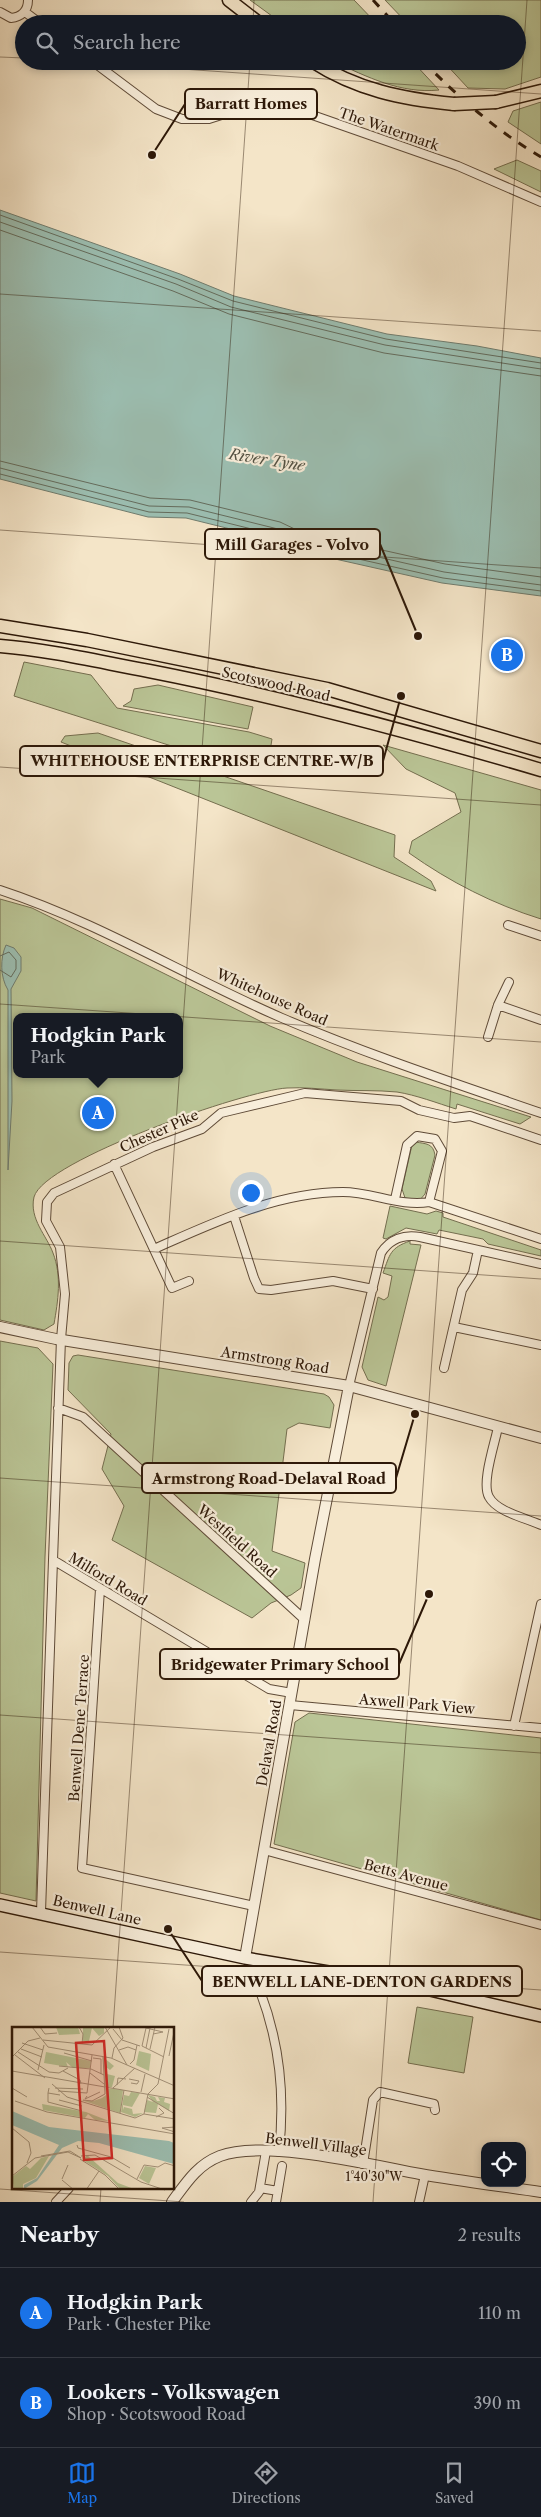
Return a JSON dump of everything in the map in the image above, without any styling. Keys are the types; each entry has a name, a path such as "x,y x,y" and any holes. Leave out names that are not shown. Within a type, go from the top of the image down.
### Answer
{"main road":[{"path":"229,0 248,15"},
{"path":"327,70 368,89 404,98 454,104 496,102 538,91"},
{"name":"Scotswood Road","path":"0,626 87,640 326,689 541,751"},
{"name":"Scotswood Road","path":"0,646 94,660 277,698 404,731 541,770"},
{"name":"Benwell Lane","path":"0,1905 41,1912 245,1958 413,1986 541,2016"}],"street":[{"path":"25,12 28,0"},
{"path":"0,12 11,18 15,16"},
{"path":"18,15 25,12"},
{"path":"25,12 29,15"},
{"name":"The Watermark","path":"104,70 156,109 182,119 209,119 234,111 266,106 298,110 458,166 541,202"},
{"name":"Whitehouse Road","path":"0,890 79,920 282,1018 420,1072 541,1113"},
{"path":"508,925 541,936"},
{"path":"488,1037 498,1006 509,982"},
{"path":"498,1006 541,1020"},
{"name":"Chester Pike","path":"61,1339 65,1294 60,1247 46,1221 47,1202 54,1193 114,1164 202,1129 221,1113 305,1093 401,1101 419,1110 454,1118 470,1116 541,1140"},
{"path":"395,1199 407,1145 417,1136 435,1139 440,1144 442,1151 429,1202"},
{"path":"114,1164 172,1288 189,1280"},
{"path":"154,1249 234,1216 274,1202 311,1195 344,1192 419,1204 429,1202 541,1239"},
{"path":"234,1216 259,1289 271,1290 333,1281 373,1289"},
{"path":"348,1386 381,1253 386,1246 403,1236 420,1236 541,1264"},
{"path":"444,1368 462,1290 473,1273 478,1250"},
{"path":"454,1326 541,1345"},
{"name":"Armstrong Road","path":"0,1327 61,1339 348,1386 541,1438"},
{"name":"Milford Road","path":"61,1339 53,1560 269,1689 292,1693"},
{"name":"Delaval Road","path":"245,1958 348,1386"},
{"name":"Westfield Road","path":"58,1408 83,1417 305,1620"},
{"path":"498,1427 486,1486 489,1498 500,1507 541,1525"},
{"path":"41,1912 53,1560"},
{"name":"Benwell Dene Terrace","path":"100,1589 82,1868 254,1906"},
{"path":"514,1726 541,1604"},
{"name":"Axwell Park View","path":"290,1705 541,1728"},
{"name":"Betts Avenue","path":"264,1850 541,1925"},
{"path":"260,1991 271,2020 278,2050 282,2095 279,2152"},
{"path":"363,2164 373,2100 380,2092 434,2104 435,2110"},
{"path":"251,2202 259,2192 266,2151"},
{"name":"Benwell Village","path":"172,2202 193,2172 206,2162 234,2152 266,2151 541,2192"},
{"path":"276,2202 282,2166"},
{"path":"419,2202 425,2175"},
{"path":"260,2188 278,2191"},
{"path":"56,2202 67,2190"}],"green space":[{"path":"250,0 354,0 368,15 271,15"},
{"path":"385,0 541,0 541,77 505,89 468,88 451,70 526,70 526,15 399,15"},
{"path":"353,70 420,70 439,90 425,91 398,87"},
{"path":"541,102 541,144 508,122 513,111"},
{"path":"517,160 541,171 541,192 494,169"},
{"path":"24,662 91,675 117,708 249,732 272,739 266,776 14,696"},
{"path":"158,685 253,707 248,729 123,706 131,701 134,689"},
{"path":"98,733 395,835 394,857 431,881 436,891 61,742 65,736"},
{"path":"383,745 541,790 541,919 472,891 409,853 412,841 461,812 455,793 406,769"},
{"path":"0,899 32,908 270,1026 357,1062 531,1117 520,1124 457,1104 456,1109 397,1092 287,1088 232,1101 149,1129 72,1165 46,1182 34,1197 33,1205 36,1220 53,1253 58,1271 58,1297 54,1324 44,1330 0,1320"},
{"path":"416,1142 431,1146 435,1155 425,1194 419,1201 405,1198 402,1189 412,1145"},
{"path":"390,1206 427,1214 436,1211 443,1213 443,1217 541,1250 541,1256 488,1244 483,1239 439,1230 437,1234 406,1228 386,1239 383,1238"},
{"path":"410,1241 410,1244 421,1245 386,1386 368,1380 362,1367 378,1297 384,1300 388,1297 392,1276 383,1273 387,1261 398,1246"},
{"path":"0,1341 38,1348 53,1364 45,1557 36,1901 0,1893"},
{"path":"78,1355 324,1394 329,1397 334,1405 330,1428 299,1423 287,1429 272,1551 305,1563 301,1588 291,1595 271,1603 252,1618 112,1540 124,1506 102,1469 111,1434 68,1390 69,1363 73,1356"},
{"path":"309,1713 541,1738 541,1920 274,1844 295,1722"},
{"path":"417,2007 473,2017 464,2073 408,2063"}],"water":[{"name":"River Tyne","path":"0,210 180,274 234,296 387,334 477,346 541,358 541,596 442,583 295,550 275,540 186,518 148,517 0,479"},
{"path":"6,945 14,948 21,957 21,971 11,989 12,1101 8,1170 8,990 3,979 2,968"}],"railway":[{"path":"373,0 387,15"},
{"path":"432,70 479,113 541,157"}],"place":[{"name":"Barratt Homes","path":"152,155"},
{"name":"Mill Garages - Volvo","path":"418,636"},
{"name":"Lookers - Volkswagen","path":"507,655"},
{"name":"WHITEHOUSE ENTERPRISE CENTRE-W/B","path":"401,696"},
{"name":"Hodgkin Park","path":"98,1113"},
{"name":"Armstrong Road-Delaval Road","path":"415,1414"},
{"name":"Bridgewater Primary School","path":"429,1594"},
{"name":"BENWELL LANE-DENTON GARDENS","path":"168,1929"}]}
